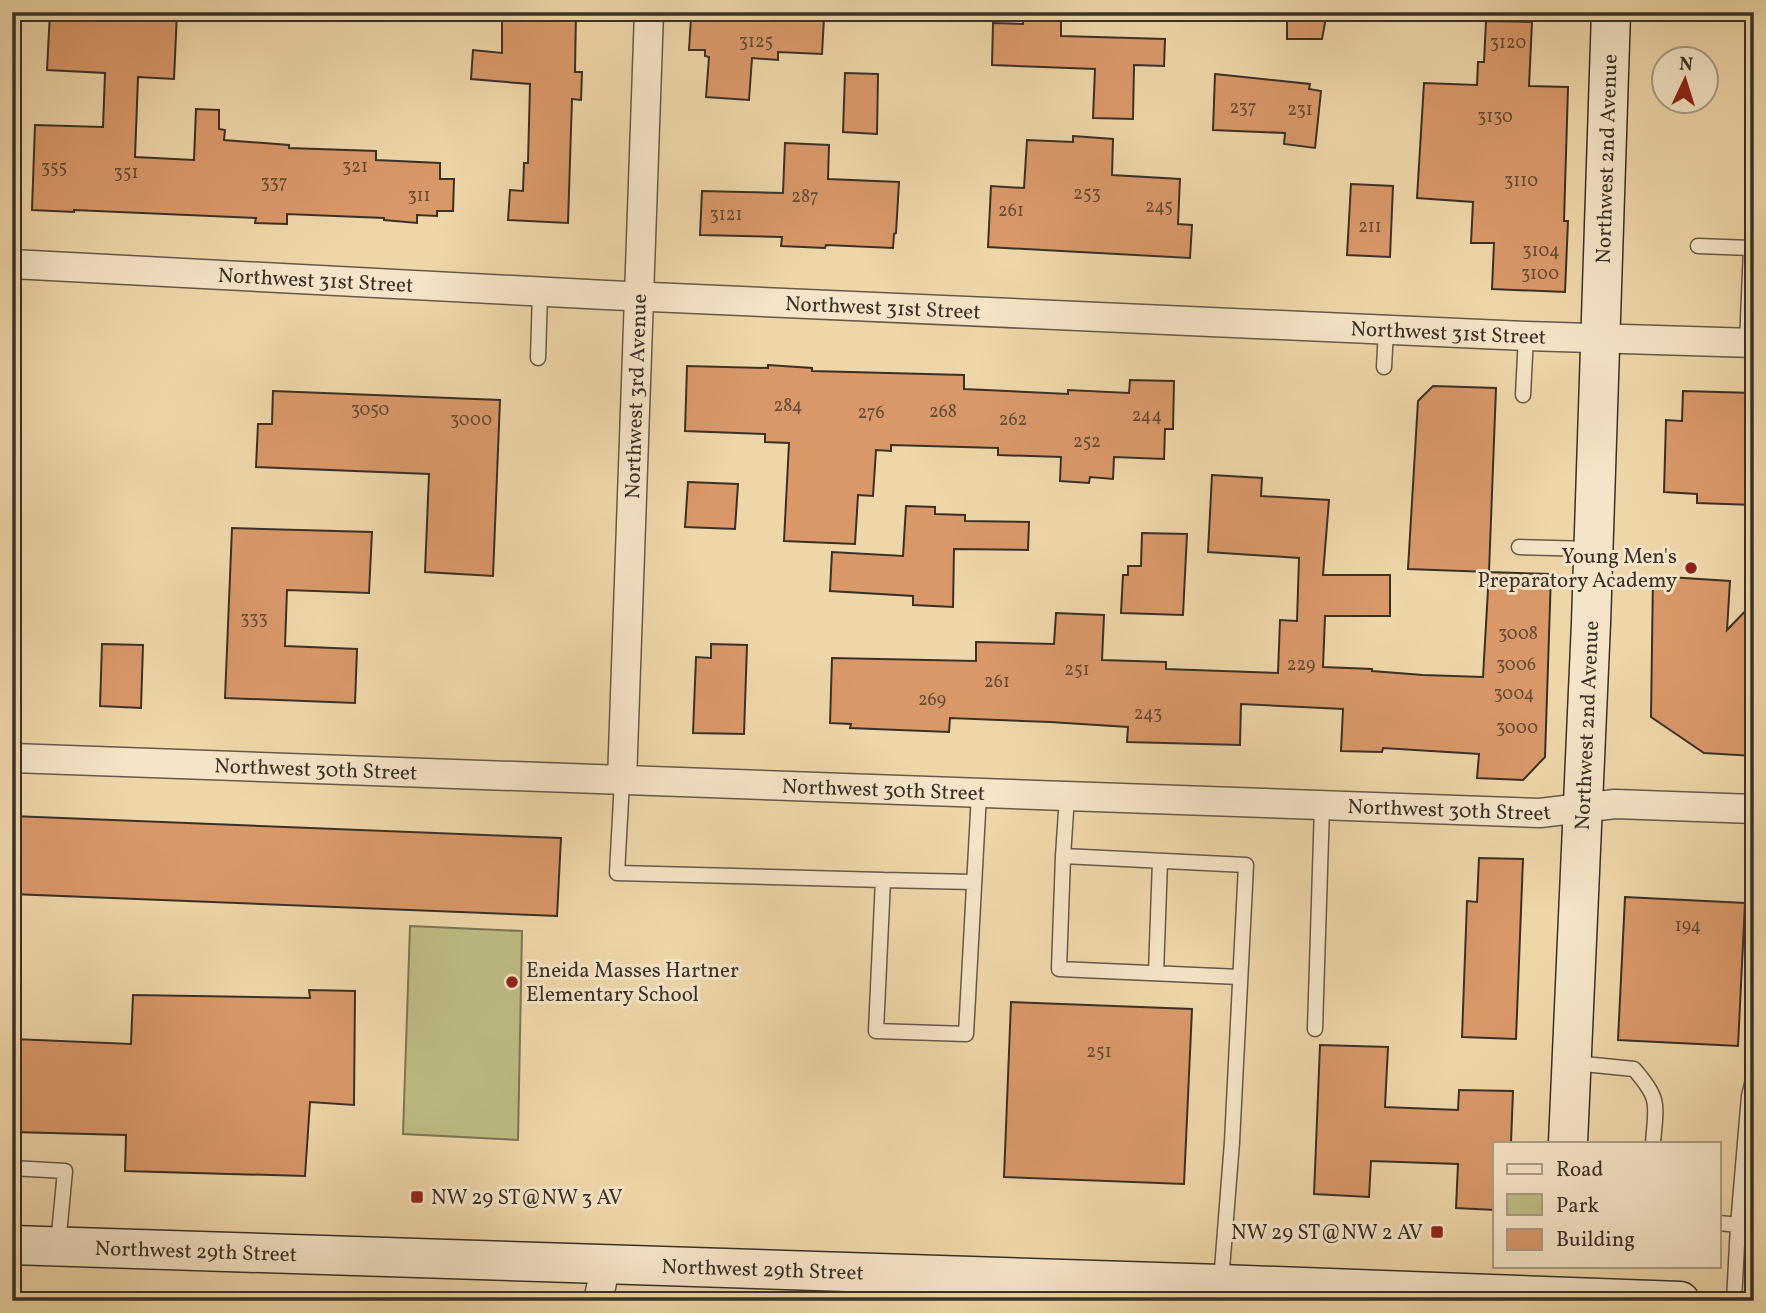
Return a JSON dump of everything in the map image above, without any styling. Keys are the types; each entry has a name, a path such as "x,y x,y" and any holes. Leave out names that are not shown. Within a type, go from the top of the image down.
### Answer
{"street":[{"name":"Northwest 3rd Avenue","path":"622,781 649,12"},
{"name":"Northwest 2nd Avenue","path":"1568,1142 1593,549 1611,12"},
{"name":"Northwest 31st Street","path":"12,264 540,292 1526,336 1750,343"},
{"name":"Northwest 30th Street","path":"12,758 1540,813 1615,804 1754,809"},
{"name":"Northwest 29th Street","path":"12,1245 606,1264 967,1283 1563,1287 1681,1301"},
{"path":"598,1301 606,1264"}],"lane":[{"path":"1698,246 1751,248 1750,343"},
{"path":"538,358 540,292"},
{"path":"1384,367 1386,330"},
{"path":"1523,395 1526,336"},
{"path":"1519,547 1593,549"},
{"path":"622,781 617,873 974,882"},
{"path":"883,880 876,1031 966,1034 979,794"},
{"path":"1067,797 1059,969 1240,977"},
{"path":"1315,1029 1322,806"},
{"path":"1063,856 1245,865 1232,1142 1221,1283"},
{"path":"1156,973 1160,861"},
{"path":"1570,1062 1634,1069 1649,1086 1657,1103 1653,1142"},
{"path":"1734,1301 1749,1096 1754,1076"},
{"path":"12,1168 65,1171 58,1247"},
{"path":"1720,1223 1754,1225"}],"green space":[{"path":"410,926 522,931 518,1140 403,1134"}],"building":[{"path":"50,12 177,12 174,79 138,77 135,157 194,160 196,109 219,110 219,129 225,130 224,140 289,145 289,148 376,151 376,160 440,163 440,179 454,179 453,211 437,211 437,216 417,215 417,223 384,218 287,214 287,224 255,223 256,218 32,210 35,125 103,127 105,73 47,70"},
{"path":"502,12 576,12 575,72 582,72 581,100 572,99 568,223 508,220 510,190 523,191 524,163 528,163 530,84 471,79 473,50 502,53"},
{"path":"1023,12 1061,13 1061,36 1165,39 1164,66 1134,65 1133,119 1093,118 1095,69 992,65 993,23 1023,24"},
{"path":"1287,12 1327,12 1322,39 1287,39"},
{"path":"705,13 824,18 822,54 778,52 778,60 752,58 749,100 706,97 709,57 705,56 705,50 689,50 691,17 705,18"},
{"path":"1486,21 1532,22 1529,86 1568,87 1565,292 1492,289 1494,243 1471,243 1473,202 1417,198 1424,83 1477,85 1478,62 1484,62"},
{"path":"845,73 878,74 877,134 843,132"},
{"path":"1215,74 1310,84 1309,89 1321,91 1315,148 1284,144 1285,133 1213,130"},
{"path":"1073,136 1113,139 1112,175 1180,179 1178,224 1192,225 1190,258 988,247 991,186 1024,188 1027,140 1073,142"},
{"path":"785,143 829,145 828,179 899,182 893,248 781,246 782,237 700,235 702,191 783,193"},
{"path":"1351,184 1393,186 1390,257 1347,255"},
{"path":"768,365 812,368 812,371 964,375 964,389 1068,394 1068,390 1129,393 1130,380 1174,381 1173,429 1165,429 1164,459 1114,457 1113,479 1090,477 1089,483 1060,481 1061,457 998,455 998,448 891,445 891,451 876,450 873,496 858,495 855,544 784,541 789,443 765,442 765,434 685,431 687,366 768,368"},
{"path":"1433,386 1496,388 1489,572 1408,569 1418,401"},
{"path":"273,391 500,400 493,576 425,572 429,474 256,467 258,424 272,424"},
{"path":"1683,391 1754,393 1754,505 1697,503 1697,494 1664,492 1666,420 1682,421"},
{"path":"1212,475 1262,478 1261,496 1329,500 1323,575 1390,575 1390,616 1325,616 1323,667 1483,677 1489,572 1551,574 1545,757 1523,780 1477,778 1479,754 1383,748 1382,752 1341,751 1343,709 1241,704 1240,745 1127,742 1128,727 1050,722 950,718 949,732 850,728 851,724 830,723 832,658 976,661 976,642 1054,644 1056,613 1104,615 1102,660 1166,662 1166,669 1278,673 1280,620 1297,621 1299,558 1208,552"},
{"path":"688,482 738,484 735,529 685,527"},
{"path":"906,506 935,507 935,514 965,515 965,521 1029,522 1028,550 954,549 953,607 913,605 913,596 830,591 832,552 903,556"},
{"path":"232,528 372,532 369,593 287,590 285,646 357,649 355,703 225,698"},
{"path":"1142,533 1187,534 1183,615 1121,613 1123,575 1128,575 1128,566 1141,566"},
{"path":"1653,576 1730,581 1727,630 1754,602 1754,756 1704,753 1651,717"},
{"path":"102,644 143,645 141,708 100,706"},
{"path":"711,644 747,645 744,734 693,733 696,657 711,658"},
{"path":"12,816 561,838 557,916 12,894"},
{"path":"1479,858 1523,859 1516,1039 1462,1037 1467,901 1477,902"},
{"path":"1625,897 1745,903 1738,1046 1618,1040"},
{"path":"309,990 355,991 354,1105 310,1102 305,1176 125,1171 126,1135 12,1132 14,1039 131,1044 133,995 310,998"},
{"path":"1011,1002 1192,1009 1184,1184 1004,1177"},
{"path":"1320,1045 1388,1047 1385,1107 1458,1110 1459,1090 1513,1091 1511,1142 1493,1142 1493,1210 1456,1208 1458,1164 1371,1161 1369,1197 1314,1194"}],"place":[{"name":"Young Men's Preparatory Academy","path":"1691,568"},
{"name":"Eneida Masses Hartner Elementary School","path":"512,982"},
{"name":"NW 29 ST@NW 3 AV","path":"417,1197"},
{"name":"NW 29 ST@NW 2 AV","path":"1437,1232"}]}
